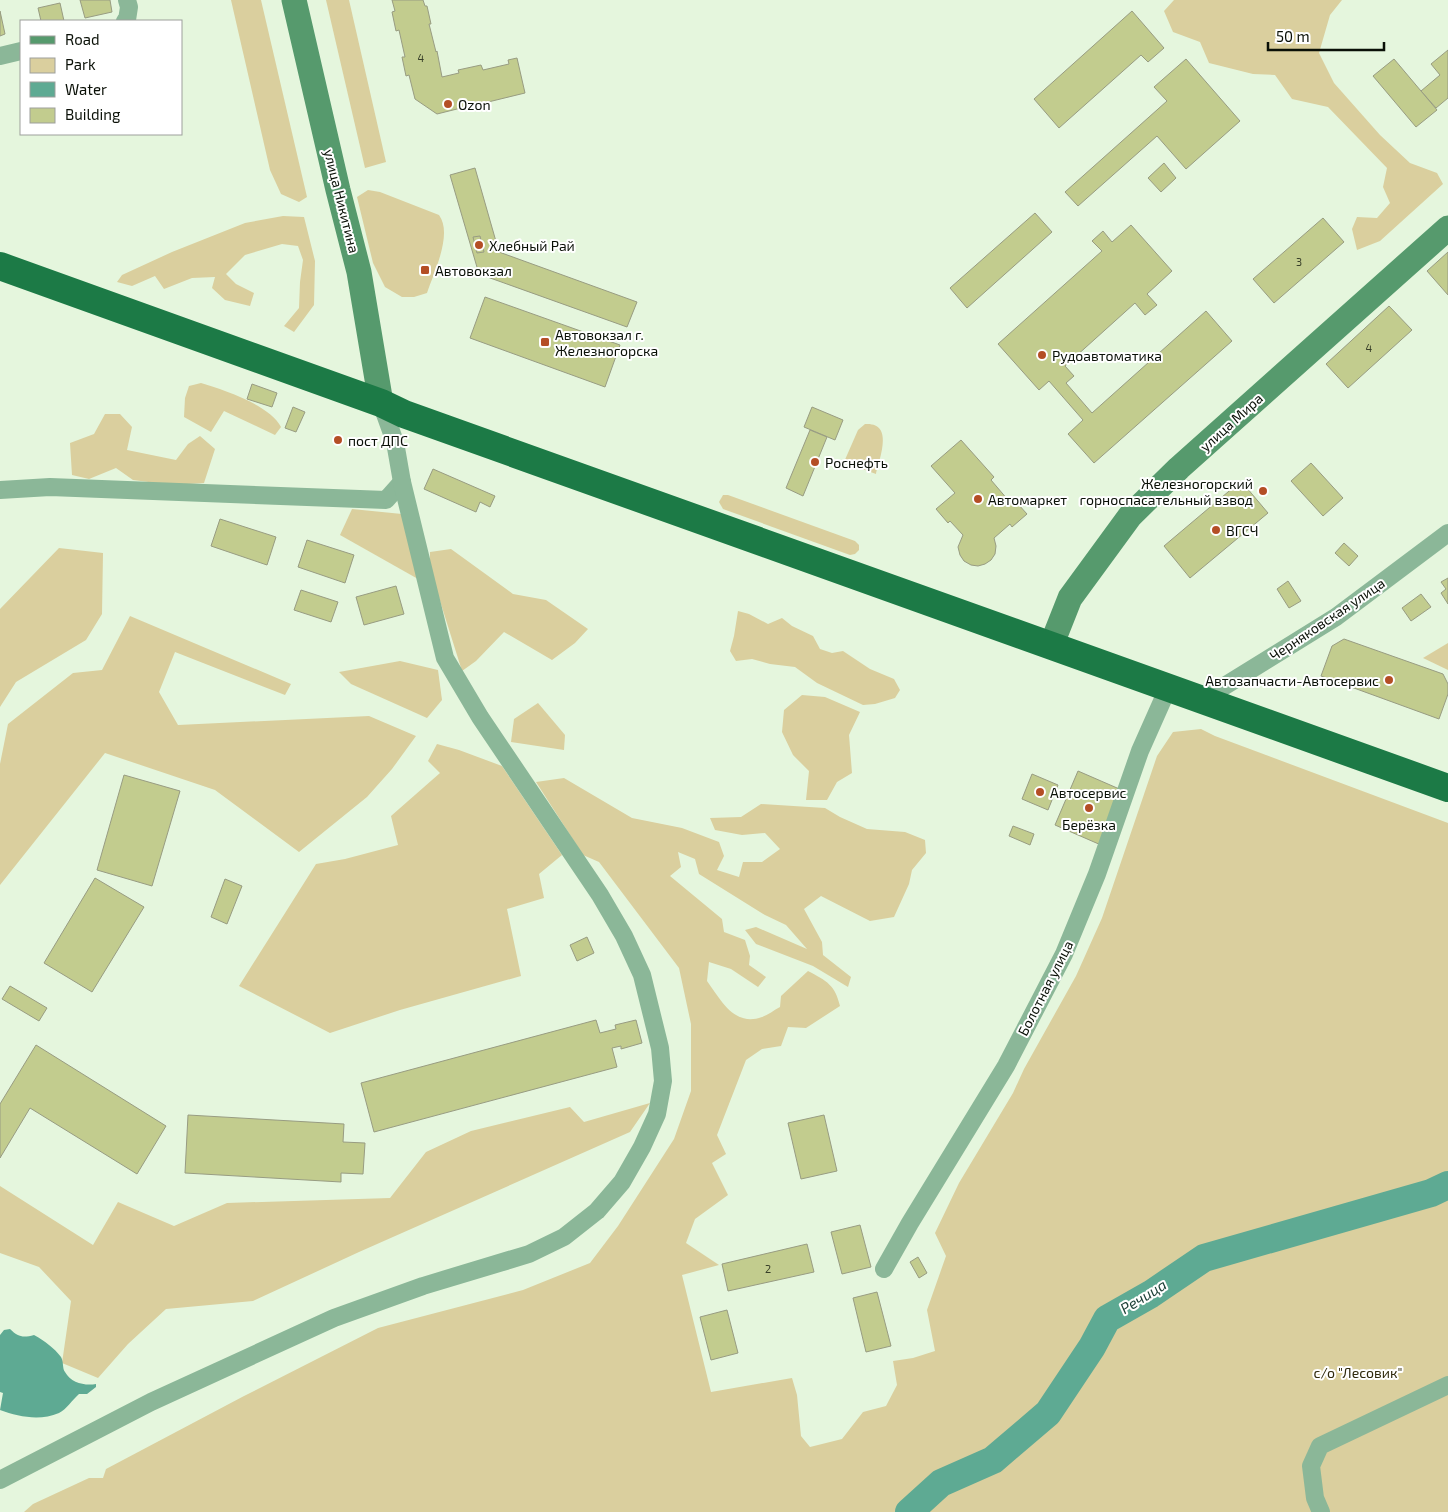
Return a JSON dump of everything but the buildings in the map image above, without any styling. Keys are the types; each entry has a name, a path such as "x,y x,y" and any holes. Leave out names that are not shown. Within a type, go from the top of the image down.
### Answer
{"highway":[{"path":"0,266 381,403 404,414 1448,788"}],"main road":[{"name":"улица Никитина","path":"294,0 359,272 381,403"},
{"name":"улица Мира","path":"1051,646 1070,598 1130,516 1172,474 1448,228"}],"street":[{"path":"126,20 129,7 127,0"},
{"path":"0,56 20,51"},
{"path":"0,1480 151,1402 334,1318 423,1286 528,1254 564,1237 597,1211 622,1182 642,1147 656,1114 663,1081 660,1048 642,975 624,936 600,895 480,717 445,658 402,482 395,442 381,403"},
{"path":"0,490 50,487 386,500 402,482"},
{"name":"Черняковская улица","path":"1202,700 1336,616 1448,533"},
{"name":"Болотная улица","path":"884,1269 910,1222 1006,1066 1064,954 1097,874 1140,751 1168,688"},
{"path":"1321,1512 1315,1498 1311,1466 1320,1446 1448,1385"}],"green space":[{"path":"231,0 261,0 307,197 299,202 281,194 270,170"},
{"path":"326,0 349,0 386,162 365,168"},
{"path":"1174,0 1342,0 1330,15 1319,53 1334,83 1380,135 1410,163 1437,173 1443,184 1380,241 1357,250 1352,229 1357,217 1377,218 1390,203 1383,187 1387,168 1328,107 1292,99 1275,75 1253,74 1209,63 1200,42 1173,32 1164,11"},
{"path":"368,190 380,192 439,215 443,223 443,242 438,264 427,293 414,297 402,297 385,287 373,263 357,197"},
{"path":"283,216 304,217 315,261 314,305 294,332 284,326 299,308 303,260 298,246 282,244 245,255 226,274 236,284 254,293 250,306 225,300 212,288 215,277 192,278 164,289 155,276 132,286 117,282 122,275 172,252 245,223"},
{"path":"201,383 234,394 257,405 275,419 281,427 275,435 224,411 211,432 184,417 185,398 189,386"},
{"path":"105,414 120,414 132,427 127,450 176,460 188,444 200,436 215,449 204,483 172,485 133,480 116,468 89,479 72,475 70,443 94,434"},
{"path":"865,424 874,425 880,429 882,434 882,450 876,474 844,462 858,430"},
{"path":"723,495 728,495 855,541 859,545 859,550 855,554 850,555 723,509 719,502"},
{"path":"352,509 402,514 418,579 340,535"},
{"path":"59,548 103,553 102,614 86,640 16,682 0,707 0,609"},
{"path":"451,549 513,594 546,600 588,629 575,643 552,660 504,632 476,661 462,671 430,569 430,552"},
{"path":"738,611 749,614 768,624 782,618 792,626 813,636 820,649 832,653 843,651 870,669 894,679 900,690 895,698 875,704 863,705 817,683 795,667 770,664 752,659 736,661 730,651"},
{"path":"130,616 291,684 285,695 175,652 159,692 178,725 369,716 416,736 392,769 367,797 299,852 215,790 105,753 0,885 0,764 8,724 73,673 102,670"},
{"path":"1448,643 1448,670 1423,658"},
{"path":"400,661 438,670 442,700 427,718 351,684 339,672"},
{"path":"802,695 825,697 860,712 849,735 852,773 837,782 827,800 806,800 809,771 793,755 782,732 784,710"},
{"path":"538,703 565,735 564,750 511,742 514,719"},
{"name":"с/о \"Лесовик\"","path":"1201,729 1215,736 1448,823 1448,1512 24,1512 33,1504 89,1478 103,1478 106,1469 378,1328 523,1290 590,1263 618,1226 674,1139 691,1091 691,1024 679,968 599,862 583,855 536,782 564,778 632,818 682,828 719,842 724,856 717,870 739,877 743,862 762,862 780,849 765,833 742,835 715,830 710,818 741,817 761,804 825,808 867,829 905,832 925,840 926,853 912,870 909,884 894,917 870,921 821,896 804,909 822,942 823,955 851,977 848,987 813,966 756,944 745,930 756,927 807,949 786,925 765,915 699,874 695,859 678,852 681,867 670,876 722,919 724,932 745,940 750,956 749,965 766,977 758,987 731,969 709,962 707,981 729,1010 744,1018 752,1019 764,1016 780,1007 781,996 808,971 829,984 838,999 840,1006 806,1028 788,1027 781,1046 762,1049 746,1060 717,1135 726,1154 712,1163 728,1195 695,1219 686,1243 719,1265 682,1275 711,1392 792,1378 797,1395 801,1436 810,1447 842,1439 863,1412 886,1406 897,1385 893,1361 913,1358 935,1351 927,1310 946,1256 935,1233 959,1183 1013,1093 1024,1069 1076,976 1102,918 1157,756 1173,732"},
{"path":"437,744 502,766 562,855 539,874 544,898 507,909 521,976 400,1010 330,1033 239,986 316,864 345,859 398,845 391,816 440,773 428,761"},
{"path":"650,1103 630,1132 253,1301 166,1309 128,1344 98,1378 62,1363 71,1301 39,1267 0,1253 0,1186 93,1245 118,1202 174,1226 227,1203 390,1198 426,1152 471,1131 570,1107 584,1122"}],"water":[{"path":"10,1329 21,1336 34,1335 42,1340 61,1357 64,1370 71,1379 87,1385 96,1384 96,1387 87,1394 79,1394 59,1413 44,1417 15,1415 0,1410 3,1393 0,1392 0,1335 4,1330"}],"waterway":[{"name":"Речица","path":"909,1512 941,1483 993,1460 1048,1413 1092,1347 1107,1319 1151,1294 1204,1258 1431,1193 1448,1185"}],"place":[{"name":"Ozon","path":"448,104"},
{"name":"Хлебный Рай","path":"479,245"},
{"name":"Автовокзал","path":"425,270"},
{"name":"Автовокзал г. Железногорска","path":"545,342"},
{"name":"Рудоавтоматика","path":"1042,355"},
{"name":"пост ДПС","path":"338,440"},
{"name":"Роснефть","path":"815,462"},
{"name":"Железногорский горноспасательный взвод","path":"1263,491"},
{"name":"Автомаркет","path":"978,499"},
{"name":"ВГСЧ","path":"1216,530"},
{"name":"Автозапчасти-Автосервис","path":"1389,680"},
{"name":"Автосервис","path":"1040,792"},
{"name":"Берёзка","path":"1089,808"}]}
